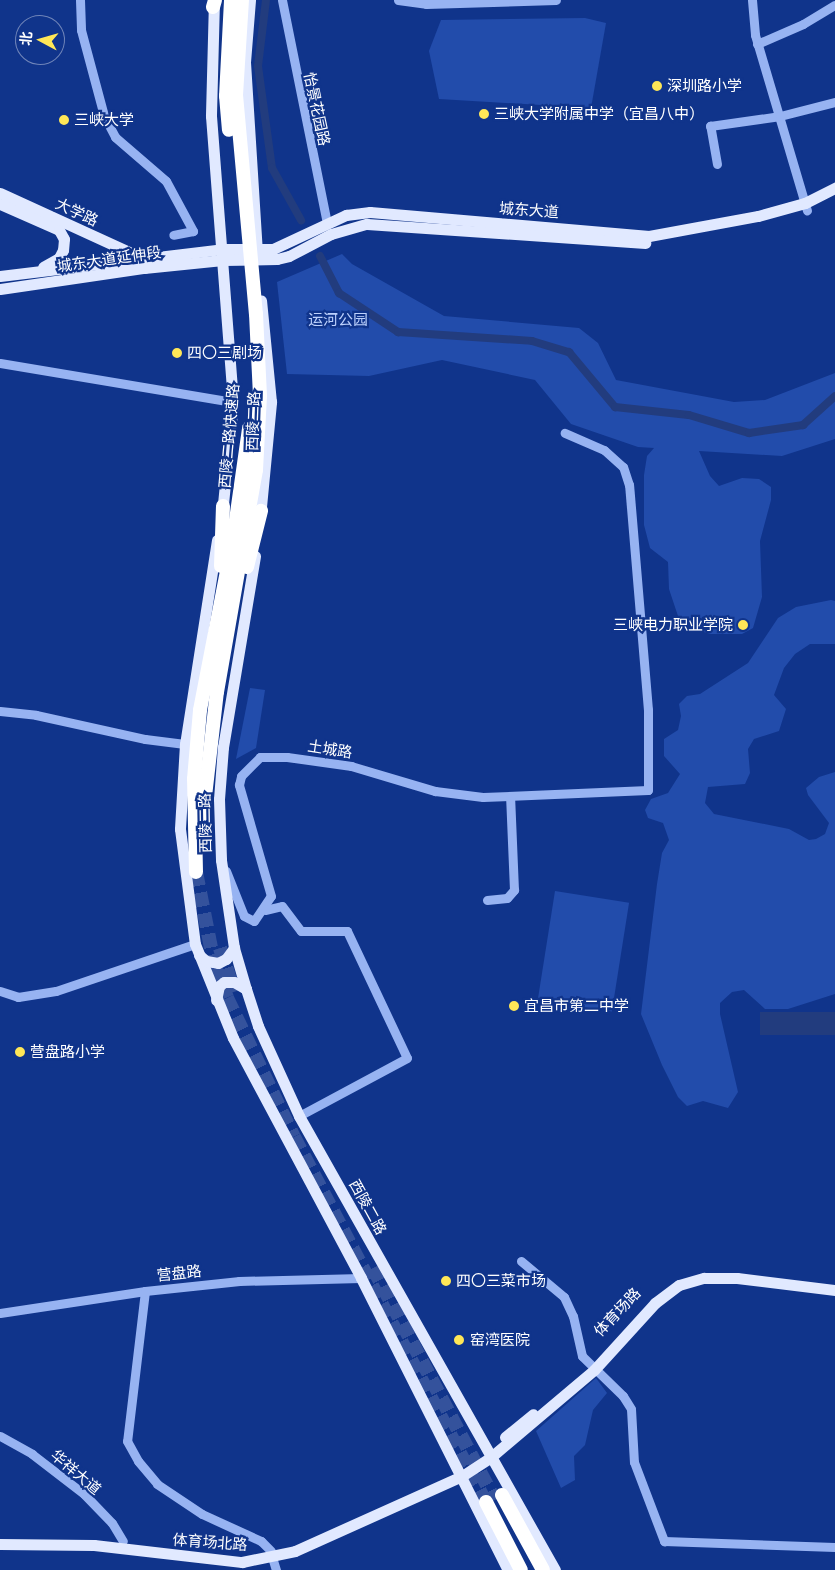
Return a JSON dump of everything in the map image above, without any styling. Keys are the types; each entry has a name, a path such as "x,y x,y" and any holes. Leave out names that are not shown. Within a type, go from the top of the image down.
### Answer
{"highway":[{"name":"西陵二路快速路","path":"231,0 231,96 260,396 256,470 216,625 200,710 194,779 200,871 203,801 238,542"},
{"name":"西陵二路快速路","path":"231,96 242,0"},
{"path":"216,625 223,506"},
{"path":"217,692 261,511"},
{"path":"494,1499 522,1570"},
{"path":"494,1499 533,1570"},
{"path":"494,1499 543,1570"}],"main road":[{"name":"西陵二路","path":"250,0 245,62 257,255 272,402 261,511 223,747 219,800 221,860 234,948 258,1026 299,1116 555,1570"},
{"name":"西陵二路","path":"214,2 211,116 233,402 223,506 185,744 180,829 197,949 216,1000 258,1087 361,1278 508,1570"},
{"name":"城东大道","path":"257,255 285,245 346,215 370,212 649,236 806,206 835,188"},
{"name":"大学路","path":"0,193 142,257"},
{"name":"城东大道","path":"223,255 289,256 331,234 366,224 650,244 761,223 835,196"},
{"name":"大学路","path":"0,204 59,230 64,239 59,258 35,271"},
{"name":"城东大道延伸段","path":"0,276 142,257 223,255"},
{"name":"城东大道延伸段","path":"0,289 223,255"},
{"path":"197,949 206,961 218,963 226,959 234,948"},
{"path":"216,1000 219,986 224,982 234,982 246,989"},
{"name":"体育场路","path":"592,1367 656,1292 683,1276 722,1271 835,1285"},
{"name":"体育场路","path":"460,1473 490,1454 592,1367 655,1303 689,1280 736,1278 835,1290"},
{"name":"体育场北路","path":"0,1544 94,1545 210,1560 242,1562 294,1548 460,1473"},
{"name":"体育场北路","path":"0,1536 93,1537 208,1554 271,1554"}],"street":[{"path":"80,0 81,30 104,116 115,137 166,181 193,231 173,235"},
{"name":"怡景花园路","path":"282,0 328,223"},
{"path":"398,0 426,4 556,0"},
{"path":"752,0 757,44 806,206"},
{"path":"757,44 803,24 835,5"},
{"path":"717,164 710,126 780,116 835,102"},
{"path":"0,363 233,402"},
{"name":"土城路","path":"265,910 271,896 239,785 241,776 260,757 287,757 351,766 435,791 484,797 648,790 648,710 629,485 623,467 604,450 565,433"},
{"path":"0,711 36,715 145,739 185,744"},
{"path":"487,900 507,898 514,890 510,796"},
{"path":"221,860 248,920 254,921 265,910 282,906 301,931 347,931 407,1058 299,1116"},
{"path":"0,991 18,996 56,991 197,949"},
{"path":"521,1261 564,1297 573,1316 582,1356 623,1396 630,1409 634,1462 664,1541 835,1547"},
{"name":"营盘路","path":"0,1313 146,1290 239,1281 361,1278"},
{"path":"146,1290 127,1441 138,1461 157,1484 202,1514 261,1541 271,1554 276,1570"},
{"name":"华祥大道","path":"0,1436 32,1454 84,1494 112,1523 123,1541"}],"green space":[{"path":"585,18 606,23 591,108 439,99 429,51 441,20"},
{"name":"运河公园","path":"342,254 352,264 444,316 579,328 598,343 616,380 734,402 765,400 835,373 835,439 782,456 699,451 710,476 719,486 742,478 759,479 771,487 771,500 760,541 762,597 753,628 742,634 710,634 681,625 669,589 668,562 650,548 644,525 644,475 647,456 654,448 638,447 571,424 535,380 442,360 369,376 287,374 277,282"},
{"path":"831,600 835,601 835,644 810,644 795,654 784,668 774,695 786,709 779,731 754,739 748,749 750,773 745,784 708,787 705,803 714,814 789,829 809,840 816,839 825,834 829,823 808,795 806,788 819,777 835,772 835,994 788,1009 765,1009 744,990 732,992 720,1003 720,1014 738,1092 728,1108 703,1101 687,1106 678,1097 662,1065 641,1014 657,884 662,853 669,840 663,823 648,818 645,810 651,799 668,793 680,774 664,756 664,739 678,730 681,716 679,704 687,696 700,694 748,663 778,618 796,607"},
{"path":"250,688 265,690 256,748 236,759"},
{"path":"555,891 629,903 612,1011 538,1000"},
{"path":"596,1378 607,1393 593,1410 585,1445 574,1456 575,1480 561,1488 536,1431"}],"shaded area":[{"path":"760,1012 835,1012 835,1035 760,1035"}],"waterway":[{"path":"266,0 258,66 272,168 301,220"},
{"path":"320,256 339,293 398,332 532,341 569,352 615,407 689,415 749,433 803,425 835,396"}],"tunnel":[{"path":"196,872 215,968 227,998 294,1137 486,1502"},
{"path":"220,948 234,992"},
{"path":"373,1268 495,1500"}],"place":[{"name":"深圳路小学","path":"657,86"},
{"name":"三峡大学附属中学（宜昌八中）","path":"484,114"},
{"name":"三峡大学","path":"64,120"},
{"name":"四〇三剧场","path":"177,353"},
{"name":"三峡电力职业学院","path":"743,625"},
{"name":"宜昌市第二中学","path":"514,1006"},
{"name":"营盘路小学","path":"20,1052"},
{"name":"四〇三菜市场","path":"446,1281"},
{"name":"窑湾医院","path":"459,1340"}]}
